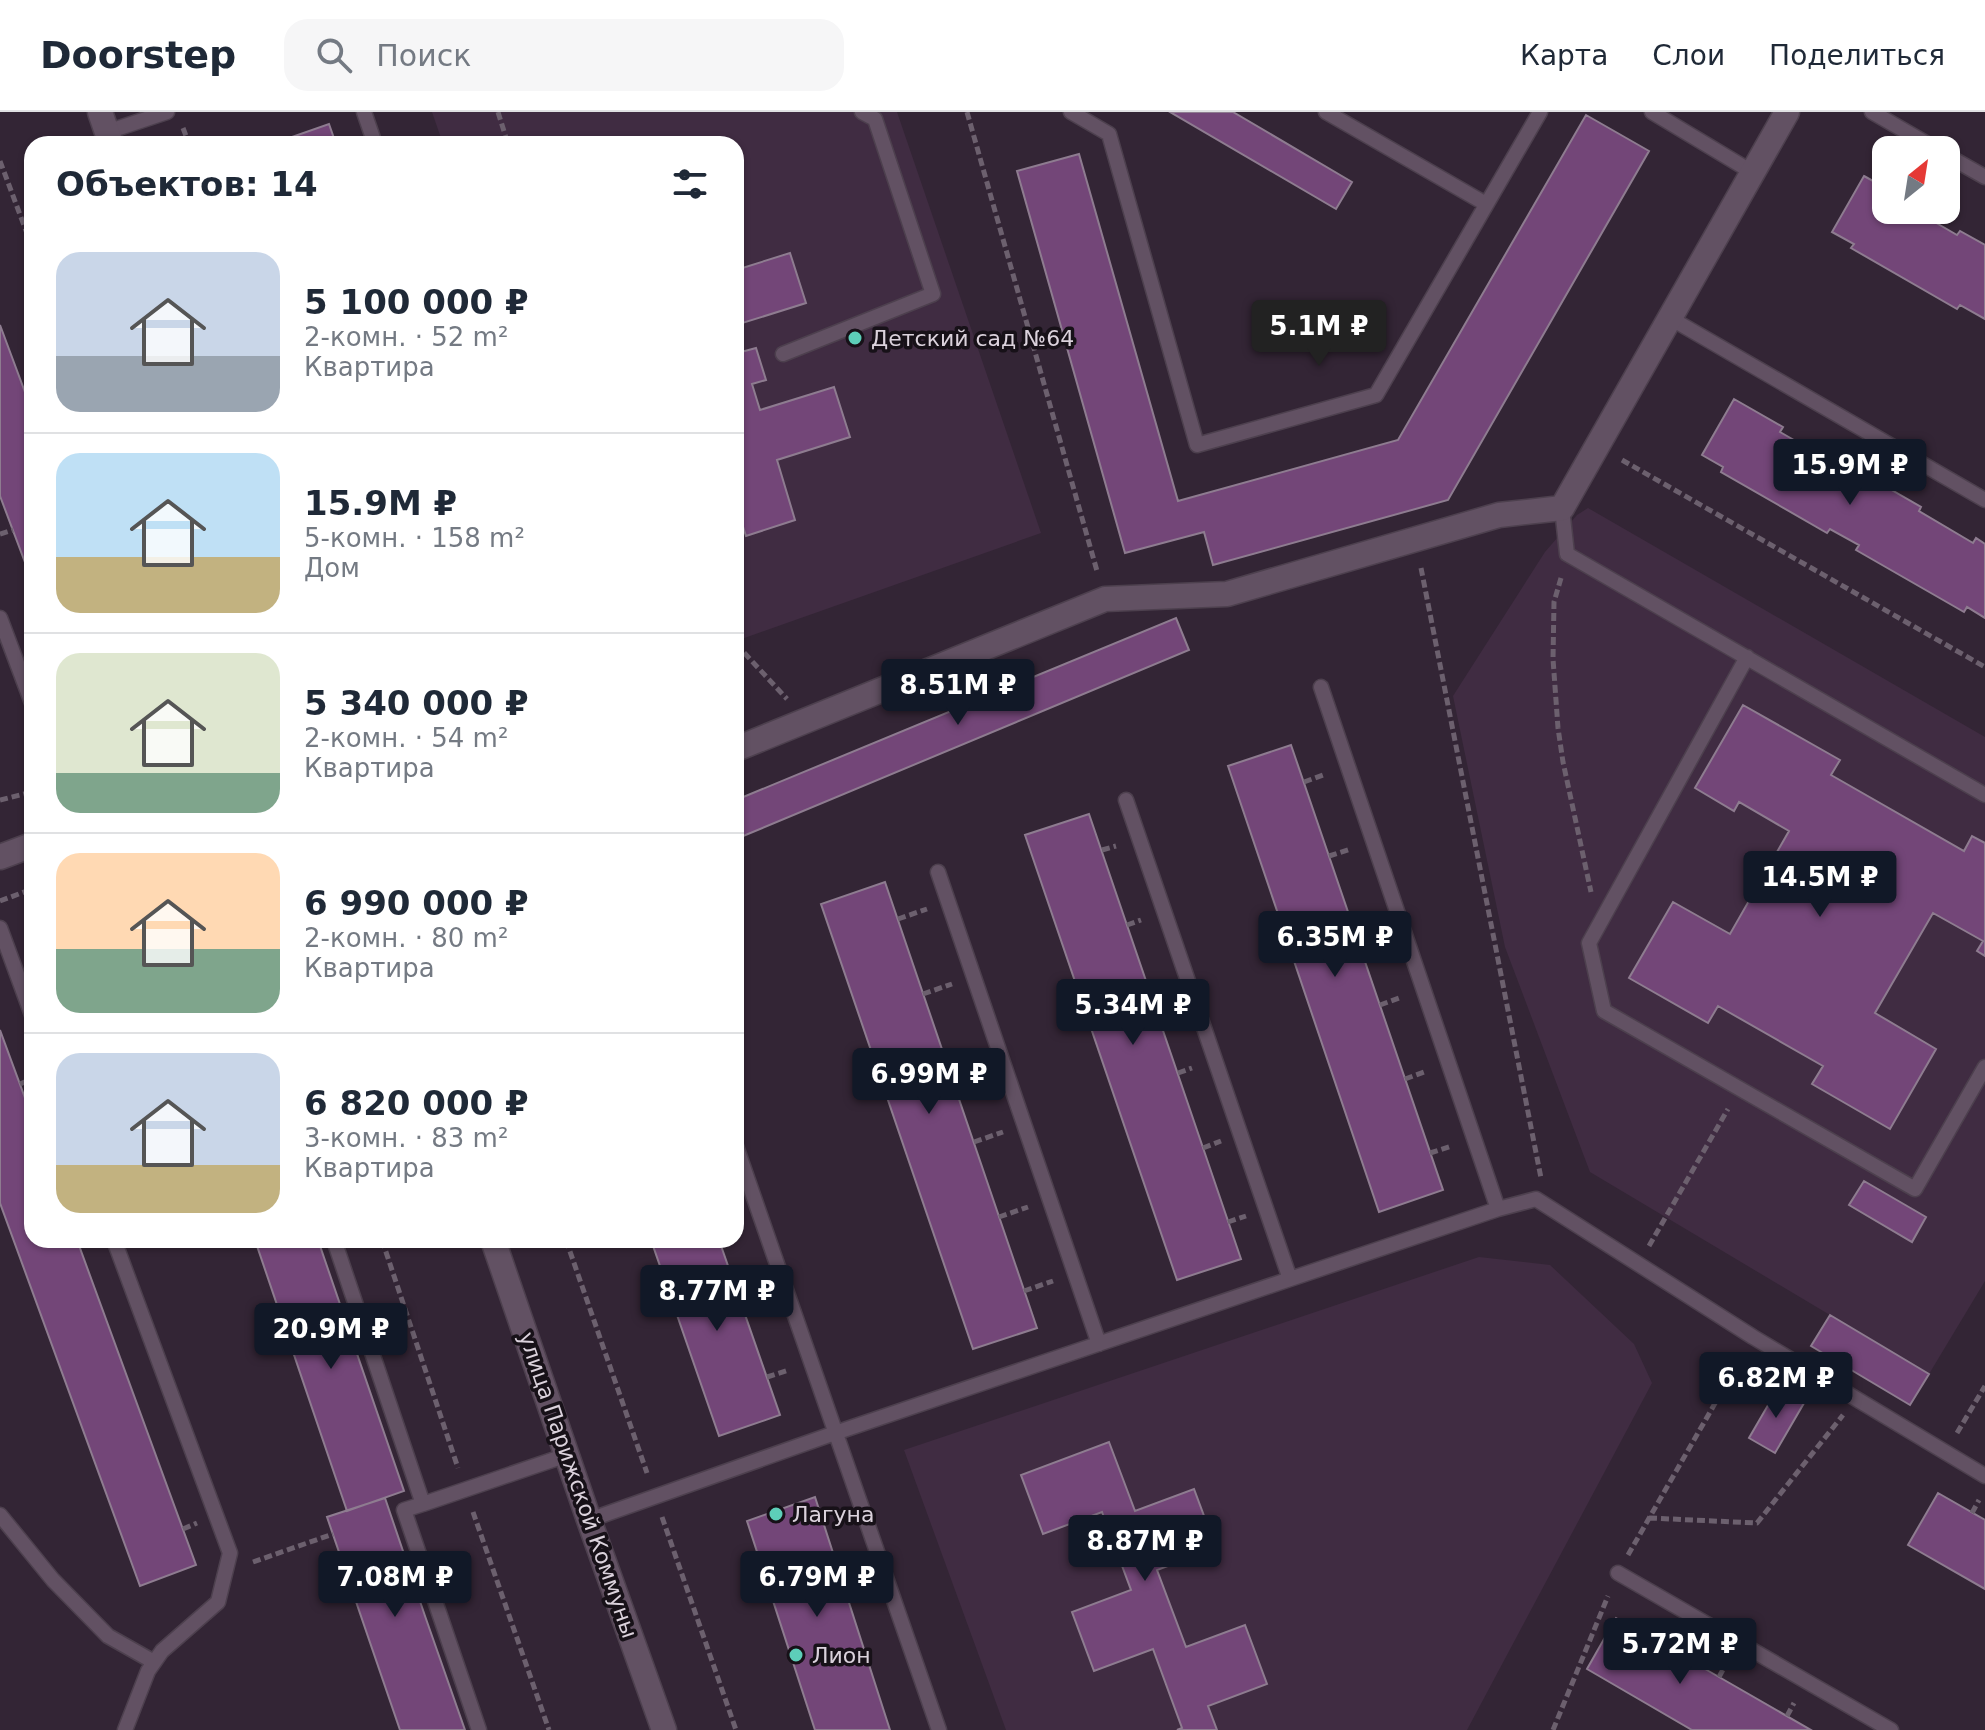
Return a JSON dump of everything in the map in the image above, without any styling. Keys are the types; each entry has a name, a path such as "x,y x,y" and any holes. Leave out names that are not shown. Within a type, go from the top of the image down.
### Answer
{"street":[{"path":"744,746 1105,599 1227,594 1499,515 1562,508 1787,112"},
{"path":"0,857 24,848"},
{"name":"улица Парижской Коммуны","path":"496,1248 664,1730"}],"lane":[{"path":"106,129 167,112"},
{"path":"364,112 372,136"},
{"path":"783,354 933,294 875,119 862,112"},
{"path":"1071,112 1109,134 1197,445 1376,395 1540,112"},
{"path":"1326,112 1486,204"},
{"path":"1652,112 1752,172"},
{"path":"1872,112 1914,136"},
{"path":"1960,163 1985,177"},
{"path":"1670,318 1985,500"},
{"path":"1562,508 1567,554 1985,795"},
{"path":"0,618 24,682"},
{"path":"1747,657 1589,943 1604,1011 1915,1189 1985,1067"},
{"path":"1321,687 1498,1209"},
{"path":"1126,800 1290,1279"},
{"path":"938,872 1099,1344"},
{"path":"0,928 24,993"},
{"path":"744,1169 939,1730"},
{"path":"589,1520 835,1433 1498,1209 1536,1199 1753,1337 1985,1476"},
{"path":"117,1248 230,1553 218,1602 162,1651 154,1662 125,1730"},
{"path":"337,1248 423,1504"},
{"path":"479,1730 404,1510 567,1455"},
{"path":"0,1515 53,1580 108,1636 154,1662"},
{"path":"1618,1573 1891,1730"}],"path":[{"path":"498,112 506,136"},
{"path":"967,112 1105,599"},
{"path":"0,161 24,226"},
{"path":"1597,445 1985,667"},
{"path":"0,534 13,530"},
{"path":"1415,539 1547,1206"},
{"path":"1567,554 1554,602 1553,659 1563,762 1591,894"},
{"path":"744,653 806,720"},
{"path":"0,800 24,794"},
{"path":"0,901 24,892"},
{"path":"20,1084 24,1082"},
{"path":"1667,1216 1740,1088"},
{"path":"1553,1730 1618,1573 1753,1337"},
{"path":"1945,1453 1985,1386"},
{"path":"1649,1518 1757,1523 1856,1399"},
{"path":"226,1571 333,1534"},
{"path":"1556,1723 1565,1730"}],"shaded area":[{"name":"Детский сад №64","path":"432,112 897,112 1041,533 744,638 744,136 440,136"},
{"path":"1588,508 1985,737 1985,1281 1929,1374 1590,1172 1505,947 1453,696 1545,552 1577,515"},
{"path":"1479,1257 1550,1265 1634,1344 1652,1383 1467,1730 1006,1730 904,1450"}],"building":[{"path":"1170,112 1233,112 1352,182 1336,209"},
{"path":"1586,115 1649,151 1448,500 1213,565 1204,532 1125,553 1017,171 1079,154 1178,501 1398,440"},
{"path":"329,124 333,136 295,136"},
{"path":"1864,176 1872,180 1872,224 1938,224 1957,235 1960,231 1985,245 1985,319 1960,305 1957,309 1851,248 1854,244 1832,232"},
{"path":"790,253 806,303 744,322 744,267"},
{"path":"0,325 24,390 24,560 0,496"},
{"path":"756,348 766,380 752,384 760,410 834,387 850,437 777,460 795,520 746,536 744,351"},
{"path":"1734,399 1783,427 1780,432 1827,459 1829,454 1921,507 1919,511 1973,543 1976,538 1985,544 1985,618 1967,607 1964,612 1856,550 1859,545 1830,529 1827,533 1721,472 1723,467 1702,455"},
{"path":"1176,618 1189,650 744,836 744,797"},
{"path":"1743,705 1840,760 1831,775 1964,851 1972,836 1985,843 1985,956 1977,951 1983,941 1933,913 1875,1013 1936,1049 1890,1129 1812,1084 1823,1066 1718,1006 1708,1023 1629,978 1673,902 1730,934 1789,831 1739,802 1734,811 1695,788"},
{"path":"1291,745 1443,1190 1379,1212 1228,766"},
{"path":"1089,814 1241,1259 1177,1280 1025,835"},
{"path":"885,882 1037,1328 973,1349 821,904"},
{"path":"0,1030 24,1095 24,1248 80,1248 196,1565 140,1586 0,1203"},
{"path":"1864,1181 1926,1217 1912,1242 1849,1205"},
{"path":"258,1248 321,1248 404,1491 347,1511"},
{"path":"654,1248 722,1248 780,1415 719,1436"},
{"path":"1830,1315 1929,1374 1910,1405 1811,1346"},
{"path":"1778,1388 1804,1403 1775,1453 1749,1438"},
{"path":"1109,1442 1135,1511 1194,1489 1216,1548 1157,1570 1186,1647 1245,1625 1267,1684 1208,1706 1217,1730 1177,1730 1182,1728 1153,1649 1094,1671 1072,1612 1131,1590 1102,1512 1043,1534 1021,1475"},
{"path":"1938,1493 1985,1520 1985,1589 1908,1545"},
{"path":"815,1497 890,1730 815,1730 747,1521"},
{"path":"385,1498 465,1730 400,1730 327,1517"},
{"path":"1616,1618 1811,1730 1692,1730 1587,1669"}],"place":[{"name":"Детский сад №64","path":"855,338"},
{"name":"Лагуна","path":"776,1514"},
{"name":"Лион","path":"796,1655"}]}
